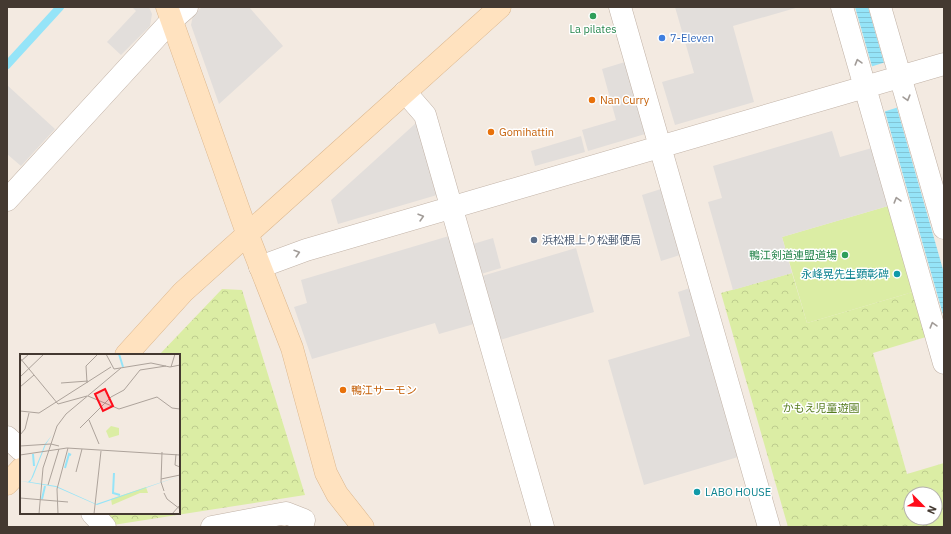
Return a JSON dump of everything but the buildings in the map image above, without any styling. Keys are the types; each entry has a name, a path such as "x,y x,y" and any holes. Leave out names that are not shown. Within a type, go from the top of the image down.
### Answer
{"street":[{"path":"127,354 183,292 500,7"},
{"path":"620,7 769,527"},
{"path":"842,7 883,82 944,228"},
{"path":"880,7 883,82 944,363"},
{"path":"7,200 175,12"},
{"path":"175,12 247,233 292,348 326,473 337,494 362,527"},
{"path":"260,267 291,255 944,64"},
{"path":"405,92 425,115 543,527"},
{"path":"7,437 20,449"},
{"path":"7,484 20,470"},
{"path":"212,527 286,513 304,520 302,527"},
{"path":"93,514 105,527"}],"green space":[{"name":"鴨江剣道連盟道場","path":"888,206 913,292 807,323 782,237"},
{"name":"かもえ児童遊園","path":"792,273 807,323 913,292 926,337 873,353 907,474 944,463 944,527 788,527 721,293"},
{"path":"222,289 242,290 305,495 113,525 101,514 180,514 180,354 160,354"}],"shaded area":[{"path":"132,7 149,7 152,14 150,26 121,55 107,42 136,11"},
{"path":"202,7 249,7 283,46 219,104 191,25 193,15"},
{"path":"675,7 799,7 733,26 754,102 675,125 662,82 694,73"},
{"path":"625,62 645,134 588,151 582,130 616,120 602,69"},
{"path":"7,85 55,129 21,166 7,154"},
{"path":"416,123 437,195 338,224 331,200"},
{"path":"832,131 840,157 872,148 888,206 782,237 792,273 733,290 708,202 722,198 713,166"},
{"path":"581,136 585,152 535,166 531,151"},
{"path":"661,189 680,255 661,261 642,195"},
{"path":"449,236 474,324 439,334 435,323 312,359 294,307 307,303 301,280"},
{"path":"493,238 501,268 481,274 473,244"},
{"path":"576,248 594,312 500,340 482,276"},
{"path":"690,288 738,457 644,485 608,360 690,336 678,292"}],"water":[{"path":"855,7 868,7 944,273 944,318"}],"pier":[{"path":"886,62 899,107 883,112 870,67"}],"waterway":[{"path":"7,65 60,7"}],"place":[{"name":"La pilates","path":"593,16"},
{"name":"7-Eleven","path":"662,38"},
{"name":"Nan Curry","path":"592,100"},
{"name":"Gomihattin","path":"491,132"},
{"name":"浜松根上り松郵便局","path":"534,240"},
{"name":"鴨江剣道連盟道場","path":"845,255"},
{"name":"永峰晃先生顕彰碑","path":"897,274"},
{"name":"鴨江サーモン","path":"343,390"},
{"name":"LABO HOUSE","path":"697,492"}]}
